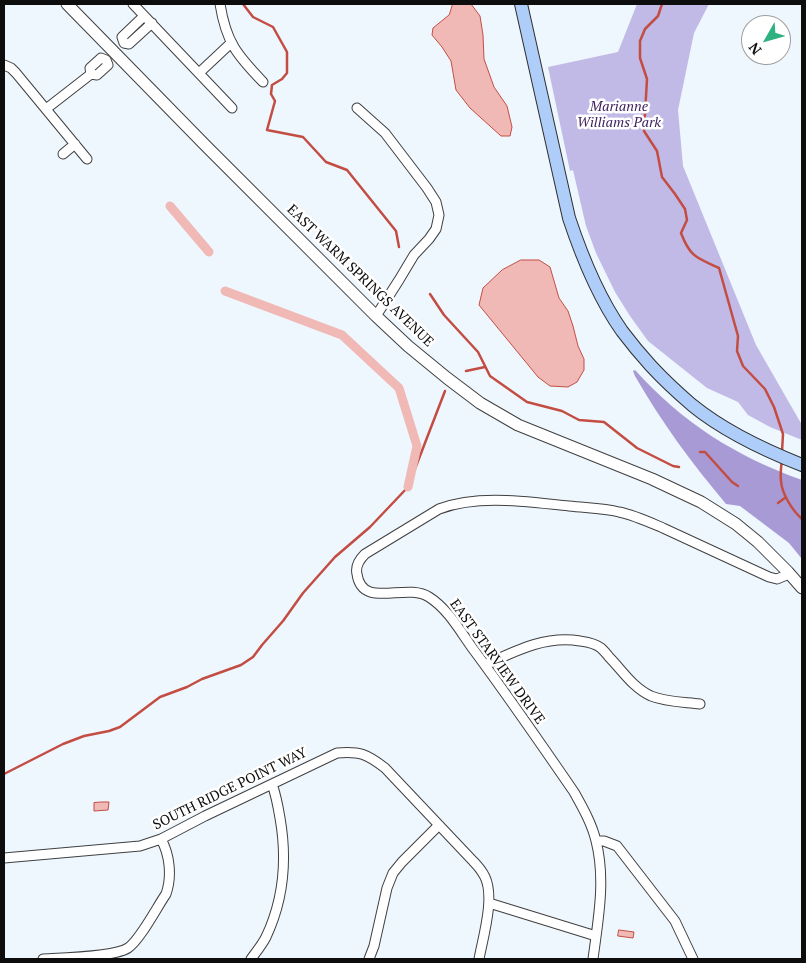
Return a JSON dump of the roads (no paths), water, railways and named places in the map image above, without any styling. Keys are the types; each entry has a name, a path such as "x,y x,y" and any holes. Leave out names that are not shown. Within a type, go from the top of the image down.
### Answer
{"main road":[{"path":"522,4 569,218 580,251 600,294 623,332 663,379 693,406 725,428 756,445 802,465"}],"street":[{"name":"EAST WARM SPRINGS AVENUE","path":"67,4 206,146 376,316 419,356 480,403 518,425 659,482 701,502 736,524 758,542 802,588"},
{"path":"133,4 232,108"},
{"path":"220,4 223,22 231,42 243,61 263,82"},
{"path":"124,42 122,37 144,16"},
{"path":"124,42 129,44 152,23"},
{"path":"46,109 91,74 90,68 101,58 106,60 124,42"},
{"path":"199,73 231,42"},
{"path":"4,65 16,73 87,159"},
{"path":"357,108 385,133 436,202 439,215 436,229 414,254 400,280 376,316"},
{"path":"63,154 75,144"},
{"name":"EAST STARVIEW DRIVE","path":"593,959 601,898 601,872 596,841 585,811 574,792 485,664 440,605 428,596 416,591 372,593 363,588 357,576 358,563 365,554 431,513 452,504 467,501 508,500 621,512 646,520 769,577 777,579 789,574"},
{"path":"485,664 539,642 558,640 590,642 601,648 624,675 650,696 668,701 700,704"},
{"name":"SOUTH RIDGE POINT WAY","path":"4,858 140,846 161,839 337,753 350,752 360,754 372,757 385,768 480,870 486,879 489,903 479,959"},
{"path":"251,959 266,938 279,903 284,862 281,828 272,784"},
{"path":"369,959 374,946 387,888 393,874 402,862 439,825"},
{"path":"43,959 114,953 127,949 135,942 166,894 169,885 168,858 161,839"},
{"path":"596,841 604,841 617,846 675,921 693,959"},
{"path":"489,903 596,936"}],"waterway":[{"path":"243,4 253,17 273,27 287,52 287,73 282,79 272,85 271,94 275,101 267,130 303,137 326,162 347,170 396,231 399,247"},
{"path":"662,4 658,16 645,29 640,41 640,58 647,79 644,131 657,151 662,177 685,209 687,220 681,233 684,241 695,256 719,268 738,336 737,351 743,366 765,389 774,407 783,434 782,452"},
{"path":"170,206 209,252"},
{"path":"225,291 342,335 399,388 417,446 408,487"},
{"path":"430,294 444,315 478,352 490,376 527,402 562,411 579,420 604,422 637,448 673,466 679,467"},
{"path":"466,371 485,367"},
{"path":"4,774 63,744 84,736 120,727 160,697 241,665 253,657 303,593 335,557 370,527 408,487 445,391"},
{"path":"700,452 705,452 732,482 738,486"},
{"path":"782,460 781,476 783,491 791,506 802,519"},
{"path":"778,503 786,497"}],"park label":[{"name":"Marianne Williams Park","path":"619,116"}]}
